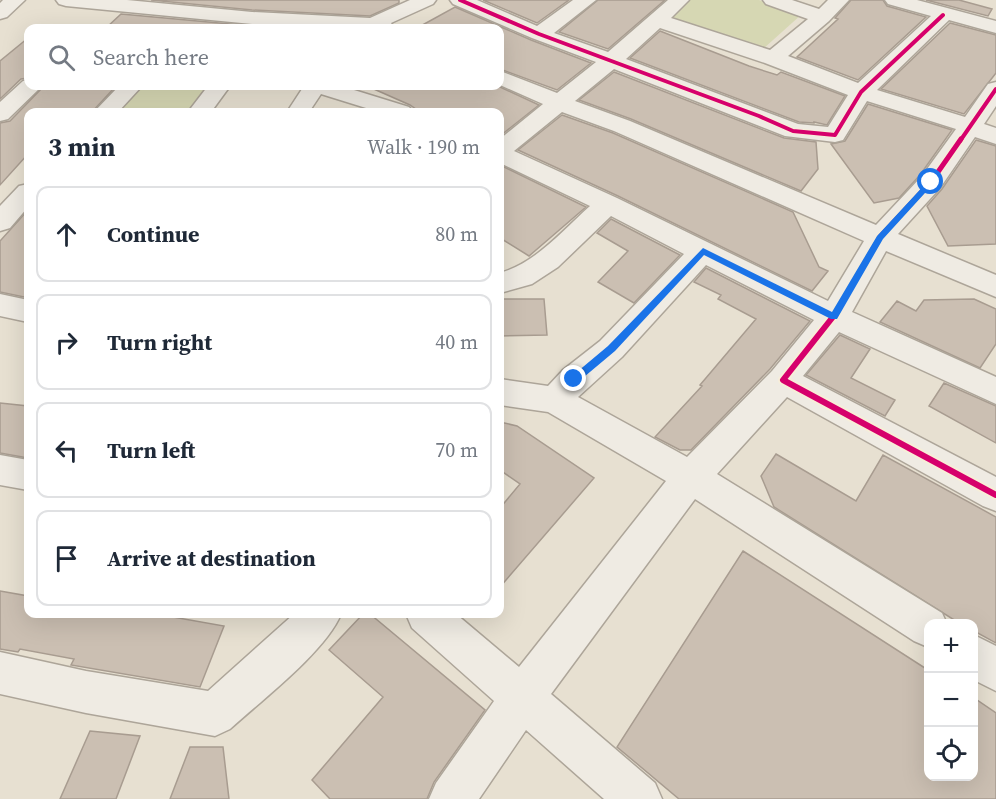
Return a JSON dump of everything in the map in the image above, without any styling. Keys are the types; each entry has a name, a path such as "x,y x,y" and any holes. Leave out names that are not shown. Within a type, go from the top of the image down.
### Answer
{"street":[{"path":"0,13 15,0"},
{"path":"66,0 120,2 264,22 322,24"},
{"path":"264,22 265,0"},
{"path":"383,24 426,0"},
{"path":"460,0 539,34 759,116 793,131 835,135 861,92 944,15"},
{"path":"539,34 586,0"},
{"path":"504,148 557,102 613,61 679,0"},
{"path":"772,0 822,18"},
{"path":"773,58 822,18 839,0"},
{"path":"895,0 944,15 996,27"},
{"path":"101,21 120,2"},
{"path":"657,20 773,58 861,92 969,126 996,137"},
{"path":"504,78 557,102 622,126 996,287"},
{"path":"452,799 523,696 691,477 783,380 796,360 834,317 880,237 931,182 996,89"},
{"path":"0,114 27,90"},
{"path":"109,108 127,90"},
{"path":"202,108 216,90"},
{"path":"301,108 312,90"},
{"path":"332,90 389,108"},
{"path":"504,154 834,317 996,391"},
{"path":"0,223 24,196"},
{"path":"504,282 522,277 548,260 608,204"},
{"path":"0,223 24,227"},
{"path":"555,400 574,379 611,349 703,251"},
{"path":"0,305 24,310"},
{"path":"783,380 996,495"},
{"path":"504,393 555,400 691,477 924,624"},
{"path":"0,470 24,473"},
{"path":"0,673 86,692 215,714 303,635 318,618"},
{"path":"431,618 639,799"},
{"path":"978,659 996,670"}],"green space":[{"path":"690,0 759,0 802,14 763,49 668,17"},
{"path":"137,90 208,90 193,108 119,108"}],"building":[{"path":"151,0 399,0 399,3 370,16 252,10"},
{"path":"483,0 569,0 537,23"},
{"path":"598,0 665,0 608,49 559,32"},
{"path":"851,0 883,0 887,6 926,17 858,80 797,57 838,19 835,18"},
{"path":"926,0 959,0 992,9 988,16"},
{"path":"455,7 494,24 424,24"},
{"path":"121,14 230,24 110,24"},
{"path":"950,23 996,35 996,73 964,114 881,89"},
{"path":"504,28 591,63 557,90 504,70"},
{"path":"660,31 749,66 777,75 781,72 845,96 827,125 799,122 630,58"},
{"path":"24,41 24,79 0,99 0,61"},
{"path":"614,72 784,138 816,142 818,169 801,191 631,119 579,100"},
{"path":"504,89 539,105 504,133 504,108 414,108 376,90"},
{"path":"40,90 112,90 96,108 24,108 24,158 0,185 0,123 10,121"},
{"path":"868,104 952,130 920,175 899,198 874,203 831,144 845,141"},
{"path":"562,115 613,133 793,212 819,267 828,271 812,291 518,150"},
{"path":"976,140 996,146 996,244 948,246 927,206 942,189"},
{"path":"504,167 586,207 529,256 504,240"},
{"path":"24,214 24,297 0,292 0,241"},
{"path":"611,219 680,255 634,303 598,282 628,251 597,233"},
{"path":"706,268 810,321 770,369 691,450 680,450 655,437 702,386 700,385 756,319 718,299 721,295 694,282"},
{"path":"504,299 544,299 547,335 504,336"},
{"path":"974,299 996,309 996,344 980,368 880,322 897,301 916,311 924,300"},
{"path":"840,335 870,349 851,378 895,400 885,416 806,375"},
{"path":"944,383 996,406 996,443 929,406"},
{"path":"0,403 24,406 24,457 0,453"},
{"path":"504,423 517,426 594,478 504,582 504,503 520,484 504,473"},
{"path":"776,454 856,501 883,455 996,517 996,643 978,633 978,619 953,619 774,507 761,476"},
{"path":"743,551 924,667 924,781 978,781 978,701 996,713 996,799 679,799 617,747"},
{"path":"0,591 24,595 24,618 179,618 224,626 200,687 71,665 74,659 20,649 18,652 0,649"},
{"path":"359,618 375,618 485,710 434,782 427,799 330,799 312,780 383,697 329,650"},
{"path":"90,731 140,736 116,799 60,799"},
{"path":"190,747 223,747 229,799 170,799"}],"cycle path":[{"path":"460,0 539,34 759,116 793,131 835,135 861,92 943,15"},
{"path":"996,89 931,182 880,237 834,317 796,361 783,380 996,495"}],"route":[{"path":"574,379 611,349 703,251 834,317 880,237 931,182"}]}
